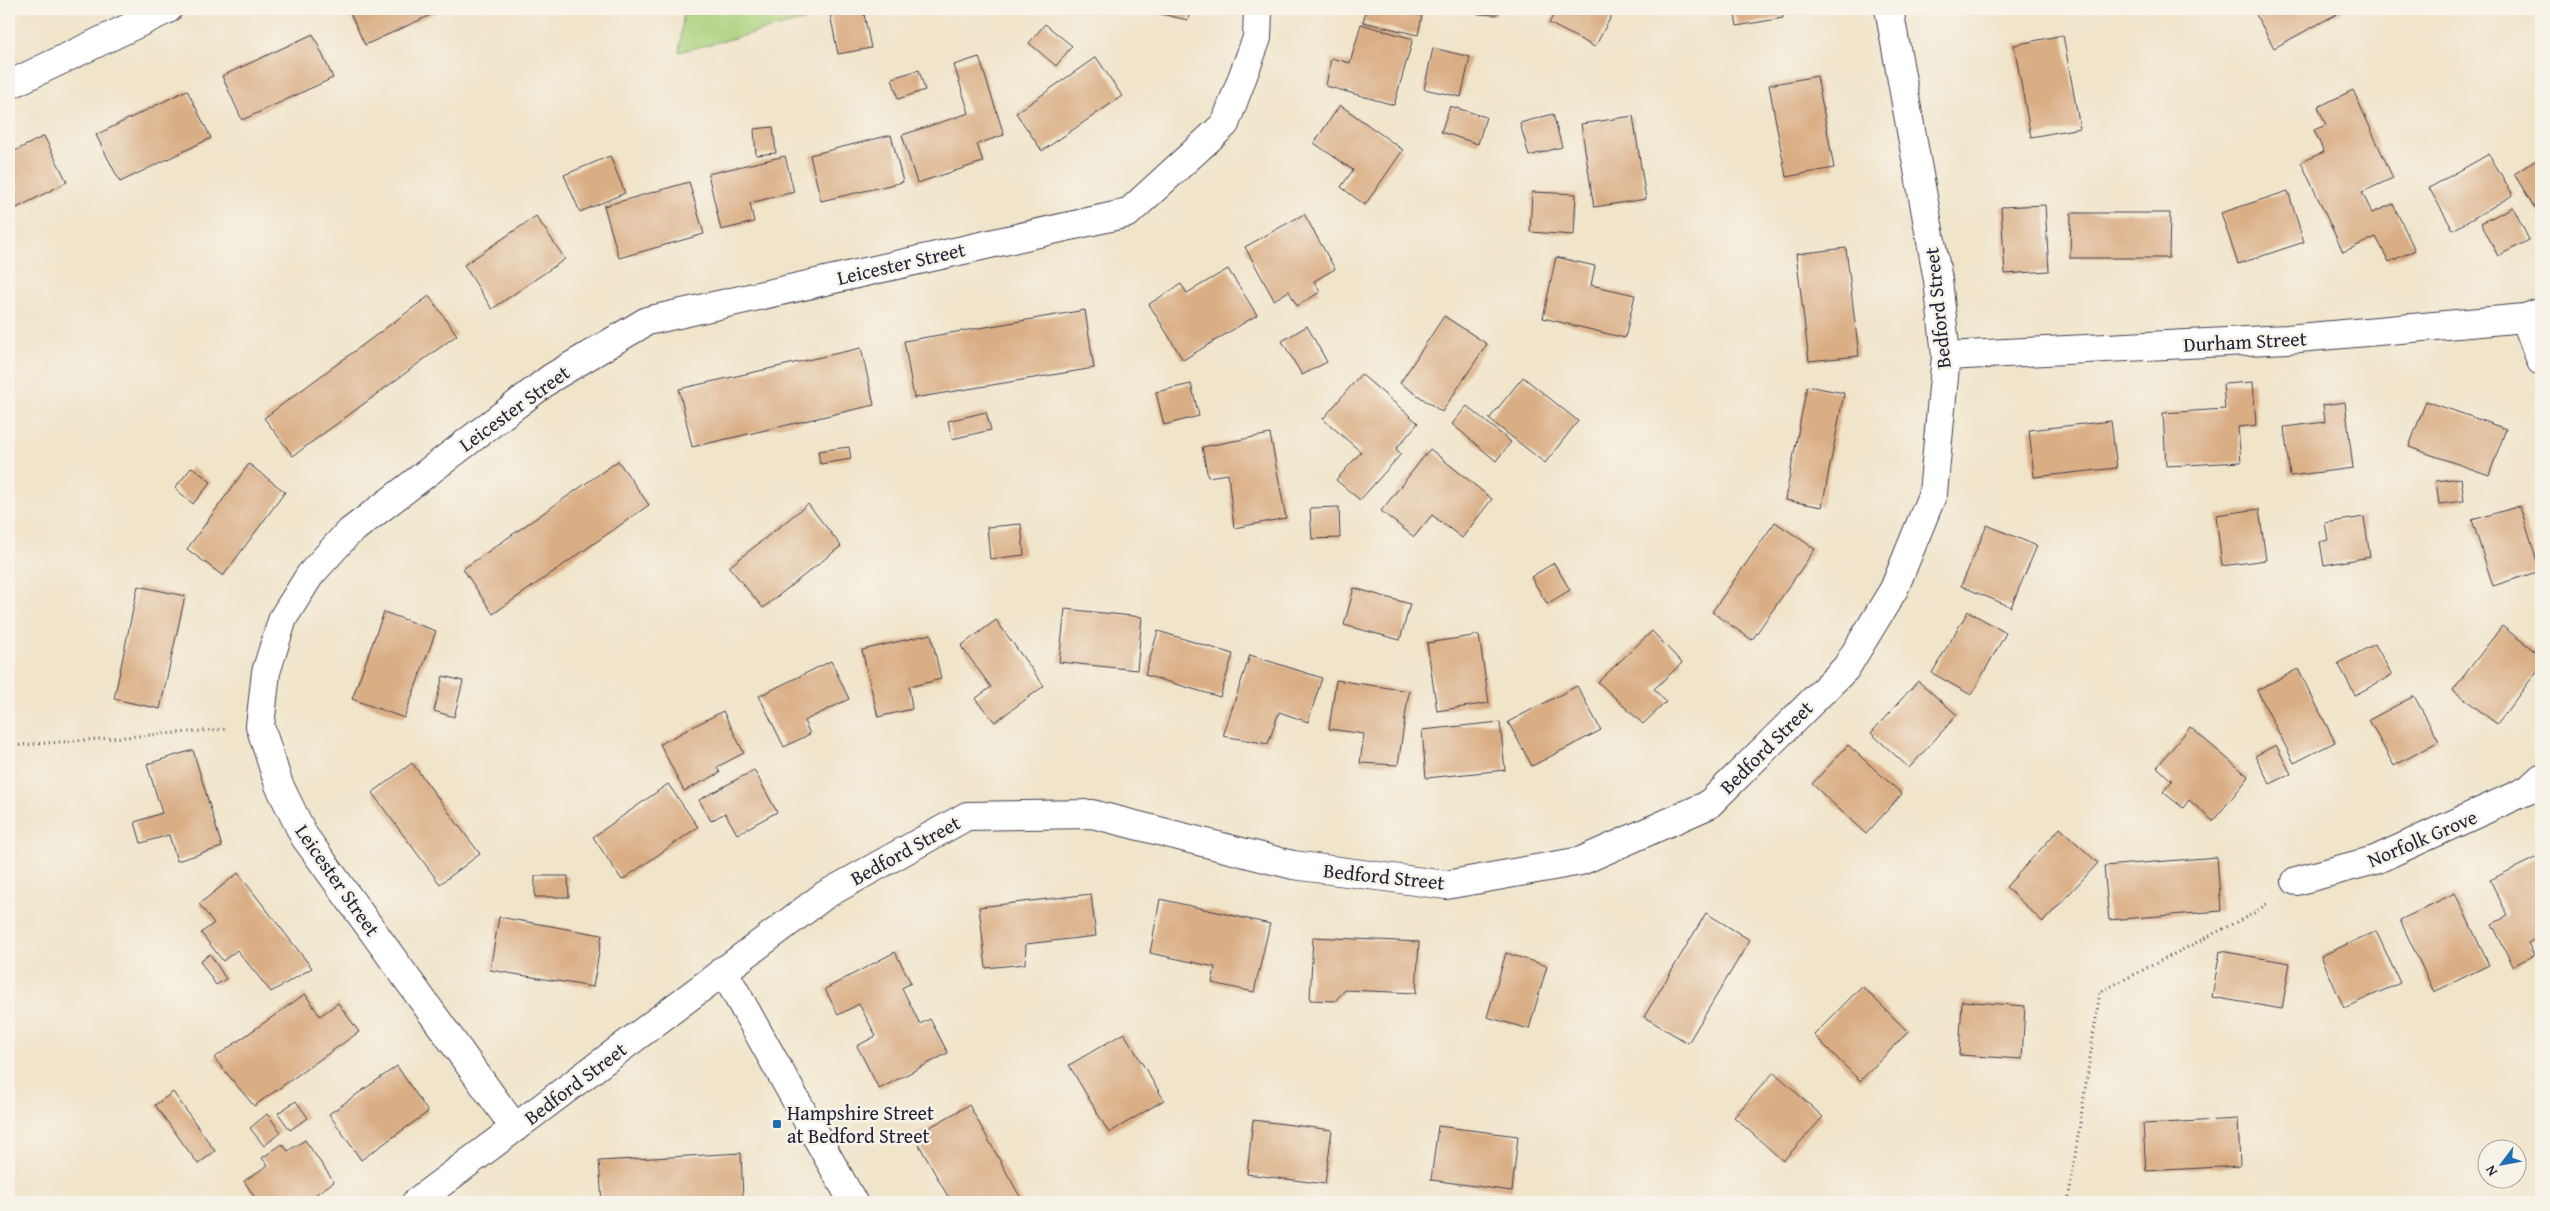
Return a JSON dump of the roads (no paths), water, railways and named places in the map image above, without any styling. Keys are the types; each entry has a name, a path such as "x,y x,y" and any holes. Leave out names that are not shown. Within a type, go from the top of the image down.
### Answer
{"street":[{"path":"9,85 168,9"},
{"name":"Leicester Street","path":"515,1128 304,836 279,785 260,726 266,672 283,618 310,576 347,534 550,378 647,321 1128,213 1225,124 1257,38 1258,9"},
{"name":"Bedford Street","path":"416,1202 825,895 967,816 1092,814 1293,865 1446,885 1581,861 1708,804 1846,668 1894,589 1933,493 1946,356 1938,280 1889,9"},
{"path":"2533,315 2541,361"},
{"name":"Durham Street","path":"1946,356 2287,339 2533,315"},
{"name":"Norfolk Grove","path":"2296,881 2375,860 2528,790 2541,778"},
{"path":"723,970 853,1202"}],"place":[{"name":"Hampshire Street at Bedford Street","path":"777,1124"}]}
